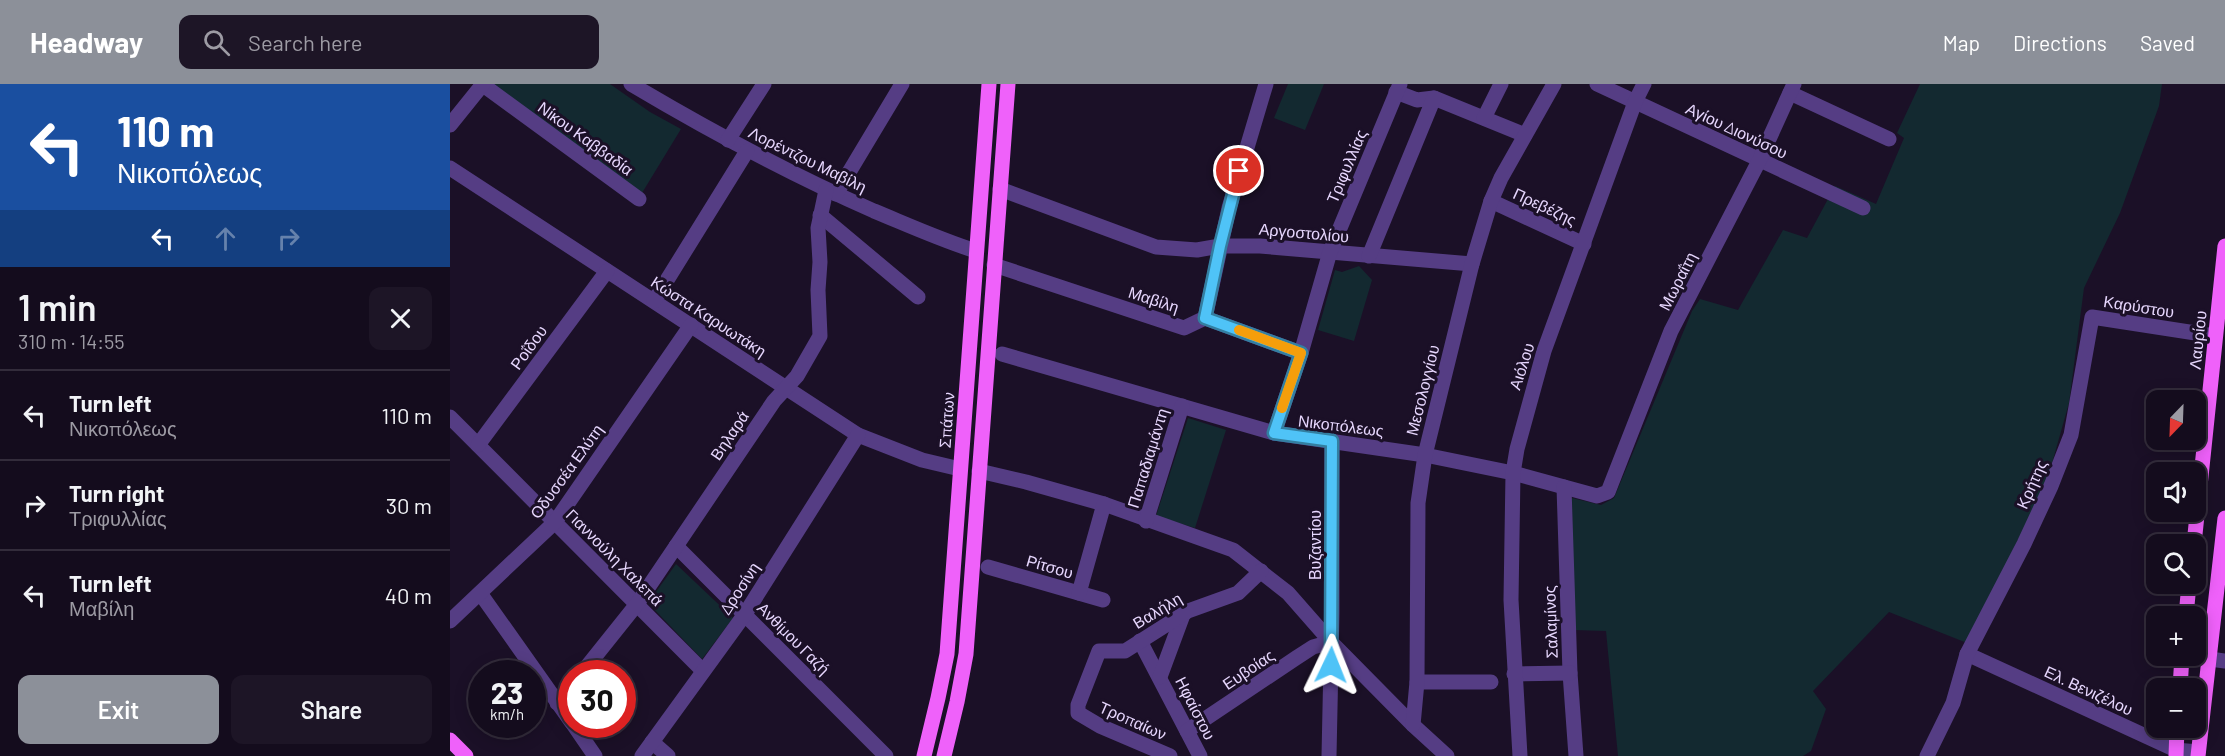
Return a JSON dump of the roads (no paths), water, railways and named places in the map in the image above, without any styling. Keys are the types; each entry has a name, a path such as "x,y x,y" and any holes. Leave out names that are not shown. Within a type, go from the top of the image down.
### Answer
{"main road":[{"name":"Σπάτων","path":"924,756 939,698 947,654 989,84"},
{"path":"944,756 966,654 1008,84"},
{"name":"Λαυρίου","path":"2195,534 2225,246"},
{"path":"2198,754 2218,660 2225,518"},
{"path":"2176,753 2177,738"}],"street":[{"path":"450,125 483,84"},
{"name":"Νίκου Καββαδία","path":"483,84 639,200"},
{"name":"Λορέντζου Μαβίλη","path":"632,84 747,151 831,192 942,240 976,251"},
{"path":"728,140 764,84"},
{"name":"Βηλαρά","path":"592,660 637,604 774,401 797,376 820,336 818,290 820,215 831,192 902,84"},
{"path":"1266,84 1241,164 1205,318 1301,353"},
{"path":"1484,118 1501,84"},
{"name":"Μεσολογγίου","path":"1413,725 1417,682 1418,503 1425,455 1472,264 1491,201 1501,178 1554,84"},
{"name":"Αγίου Διονύσου","path":"1597,84 1863,208"},
{"name":"Αιόλου","path":"1520,756 1511,600 1513,473 1524,417 1541,360 1635,102 1644,84"},
{"path":"1398,88 1417,100 1434,98 1525,135"},
{"name":"Τριφυλλίας","path":"1274,433 1301,353 1330,252 1398,88"},
{"path":"1792,88 1889,139"},
{"name":"Μωραΐτη","path":"1608,492 1671,331 1759,160 1792,88"},
{"path":"1369,256 1434,98"},
{"path":"654,301 747,151"},
{"name":"Κώστα Καρυωτάκη","path":"450,168 858,435 922,460 960,469"},
{"name":"Αργοστολίου","path":"1000,189 1156,247 1197,250 1220,246 1260,246 1472,264"},
{"name":"Πρεβέζης","path":"1491,201 1584,244"},
{"path":"820,215 918,297"},
{"name":"Μαβίλη","path":"994,266 1184,328 1205,318"},
{"name":"Ροΐδου","path":"478,445 606,271"},
{"name":"Καρύστου","path":"2092,317 2215,336"},
{"name":"Κρήτης","path":"1930,755 1953,703 1967,654 2024,544 2051,486 2071,435 2092,317"},
{"name":"Οδυσσέα Ελύτη","path":"450,621 555,522 692,325"},
{"name":"Νικοπόλεως","path":"1002,354 1274,433 1425,455 1513,473 1597,496 1608,492"},
{"name":"Παπαδιαμάντη","path":"1146,521 1182,406"},
{"name":"Γιαννούλη Χαλεπά","path":"450,417 703,671"},
{"name":"Δροσίνη","path":"642,756 745,614 858,435"},
{"name":"Βυζαντίου","path":"1329,756 1332,441"},
{"path":"979,471 1104,504 1146,521 1233,550 1288,593 1331,642 1447,756"},
{"name":"Σαλαμίνος","path":"1564,487 1570,674 1576,756"},
{"path":"1079,593 1104,504"},
{"name":"Ανθίμου Γαζή","path":"676,546 886,756"},
{"name":"Ρίτσου","path":"988,567 1102,600"},
{"name":"Βαλήλη","path":"1099,651 1122,651 1194,609 1238,593 1261,571"},
{"path":"480,593 557,703"},
{"name":"Ηφαίστου","path":"1160,677 1183,615"},
{"name":"Ηφαίστου","path":"1140,641 1200,756"},
{"name":"Ευβοίας","path":"1187,731 1313,647 1331,642"},
{"name":"Τροπαίων","path":"1099,651 1078,705 1078,713 1100,726 1170,756"},
{"name":"Ελ. Βενιζέλου","path":"1967,654 2176,753 2198,754"},
{"path":"1514,674 1570,674"},
{"path":"1417,682 1491,682"},
{"path":"582,738 595,756"},
{"path":"652,742 668,756"}]}
